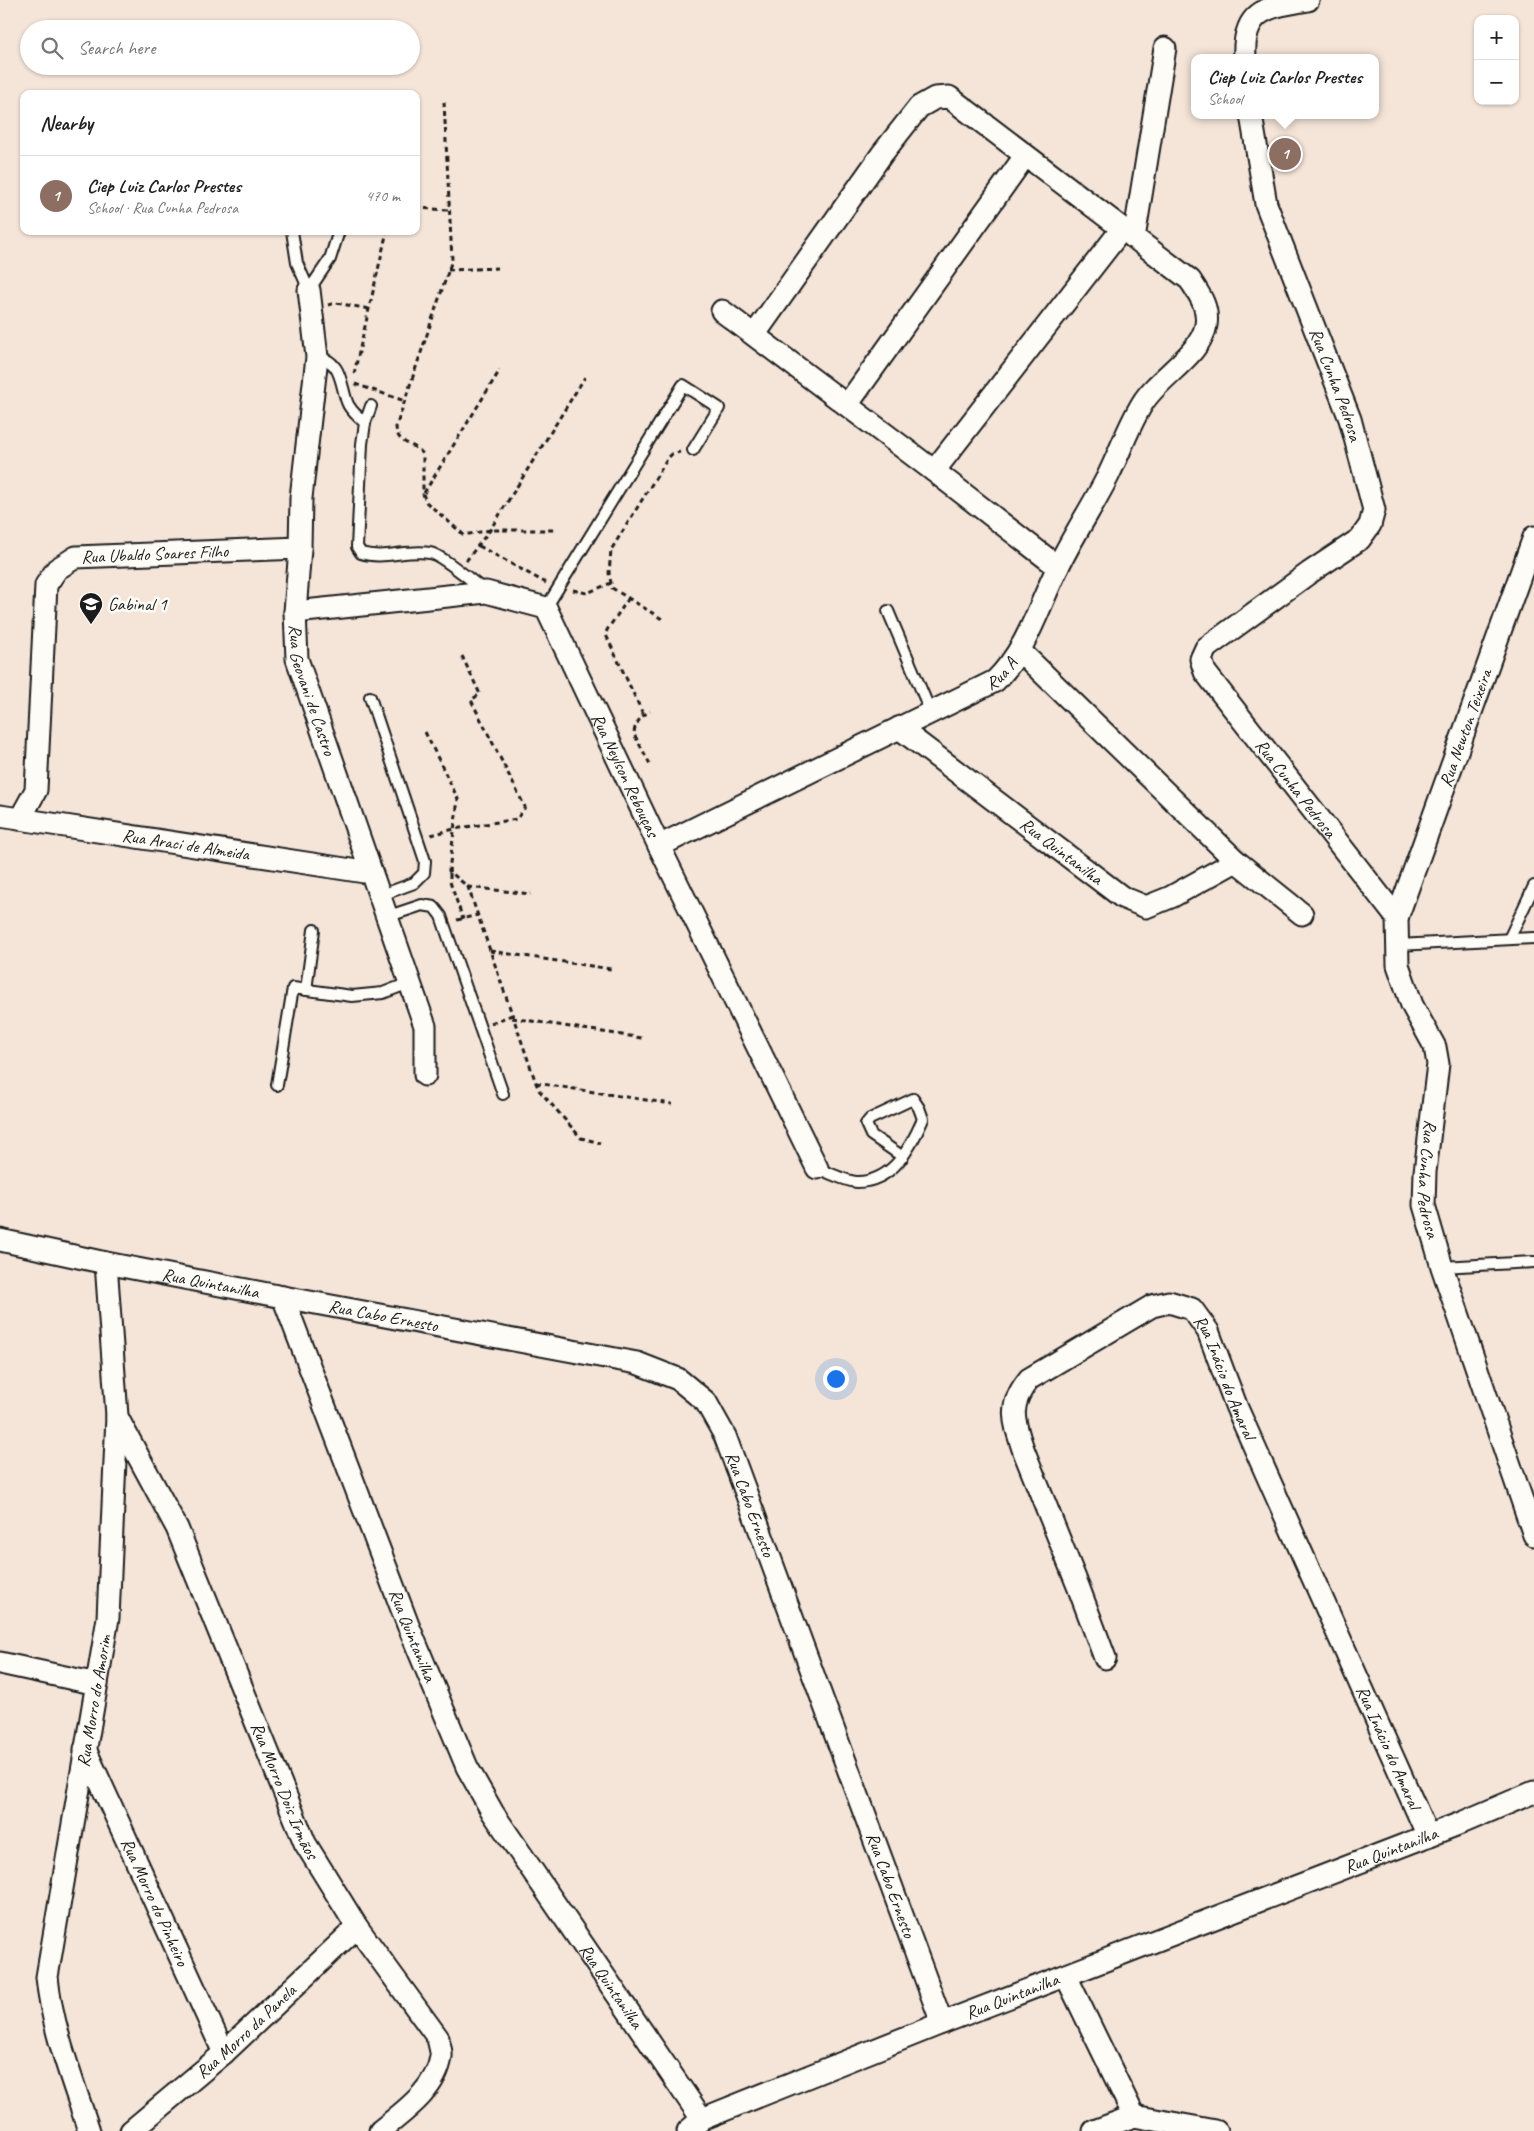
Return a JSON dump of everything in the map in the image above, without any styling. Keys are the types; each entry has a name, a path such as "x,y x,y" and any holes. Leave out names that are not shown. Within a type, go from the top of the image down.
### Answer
{"street":[{"path":"1245,53 1247,32 1252,19 1272,6 1308,0"},
{"path":"934,471 1128,234 1165,48"},
{"path":"755,334 882,154 919,106 935,98 949,97 1190,280 1204,302 1206,326 1196,347 1163,378 1143,402 1124,436 1109,474 1058,567 1020,651"},
{"name":"Rua Cunha Pedrosa","path":"1252,119 1266,204 1350,419 1374,510 1370,525 1360,539 1206,648 1201,659 1205,672 1397,918 1398,965 1412,1005 1435,1046 1438,1064 1425,1172 1424,1205 1442,1267 1534,1535"},
{"path":"847,405 1025,156"},
{"name":"Rua Geovani de Castro","path":"310,298 317,358 300,498 300,548 295,612 297,659 425,1026 425,1075"},
{"path":"722,311 755,334 1058,567"},
{"name":"Rua Newton Teixeira","path":"1397,918 1534,537"},
{"name":"Rua Ubaldo Soares Filho","path":"10,817 36,790 46,585 57,569 76,557 300,548"},
{"path":"295,612 486,592 546,608"},
{"name":"Rua Neylson Rebouças","path":"546,608 659,846 817,1168"},
{"name":"Rua A","path":"659,846 996,681 1020,651 1236,861 1302,914"},
{"name":"Rua Quintanilha","path":"899,728 1122,897 1146,907 1171,897 1236,861"},
{"path":"36,790 57,824"},
{"name":"Rua Araci de Almeida","path":"10,817 371,873"},
{"name":"Rua Quintanilha","path":"0,1240 106,1263 283,1297 408,1625 467,1767 493,1813 695,2125 942,2022 1428,1836 1534,1792"},
{"name":"Rua Morro do Amorim","path":"89,2131 54,2017 47,1976 108,1618 117,1416 106,1263"},
{"name":"Rua Cabo Ernesto","path":"283,1297 637,1363 678,1379 706,1402 725,1436 942,2022"},
{"name":"Rua Inácio do Amaral","path":"1105,1658 1023,1449 1016,1428 1013,1409 1018,1392 1030,1379 1152,1306 1169,1302 1192,1309 1208,1331 1237,1408 1428,1836"},
{"name":"Rua Morro Dois Irmãos","path":"117,1416 177,1528 306,1843 357,1927 438,2038 441,2057 433,2080 415,2102 380,2131"},
{"path":"0,1663 97,1684"},
{"name":"Rua Morro do Pinheiro","path":"85,1749 224,2052"},
{"name":"Rua Morro da Panela","path":"131,2131 224,2052 357,1927"},
{"path":"1066,1976 1134,2116"},
{"path":"1094,2131 1134,2116 1216,2131"}],"lane":[{"path":"293,235 297,263 310,298"},
{"path":"310,298 330,260 338,235"},
{"path":"317,358 326,359 334,365 340,377 347,404 365,423"},
{"path":"546,608 683,385 719,408 693,450"},
{"path":"371,406 365,423 357,548 361,553 370,556 415,552 432,553 486,592"},
{"path":"888,611 931,713"},
{"path":"370,697 425,861 424,873 414,883 379,896"},
{"path":"1509,939 1534,886"},
{"path":"386,917 422,905 434,907 441,916 503,1094"},
{"path":"306,990 314,930"},
{"path":"1398,945 1534,938"},
{"path":"277,1085 293,988 352,996 383,993 410,983"},
{"path":"817,1168 856,1182 881,1177 889,1172 902,1156 916,1135 923,1119 913,1098 870,1119 866,1124 871,1135 902,1156"},
{"path":"1442,1267 1534,1262"}],"path":[{"path":"444,102 452,260 404,401 396,427 396,434 399,439 422,454 423,494 426,502 464,535 490,530 557,530"},
{"path":"420,208 449,210"},
{"path":"387,235 354,383 357,386 404,401"},
{"path":"448,270 500,268"},
{"path":"310,298 370,309"},
{"path":"423,494 500,370"},
{"path":"458,571 490,530 584,376"},
{"path":"662,619 612,588 609,573 611,550 672,454 693,450"},
{"path":"479,546 564,592 576,589 587,593 611,582"},
{"path":"629,598 606,634 643,714"},
{"path":"428,838 454,829 517,819 525,807 471,700 480,694 462,656"},
{"path":"650,711 643,714 634,730 634,734 650,764"},
{"path":"425,732 458,799 449,871 450,882 463,919"},
{"path":"450,873 468,887 531,894"},
{"path":"468,887 539,1090 581,1138 600,1142"},
{"path":"458,921 478,915"},
{"path":"490,951 611,969"},
{"path":"480,1026 512,1017 642,1038"},
{"path":"536,1083 672,1104"}],"place":[{"name":"Ciep Luiz Carlos Prestes","path":"1285,154"},
{"name":"Gabinal 1","path":"91,625"}]}
